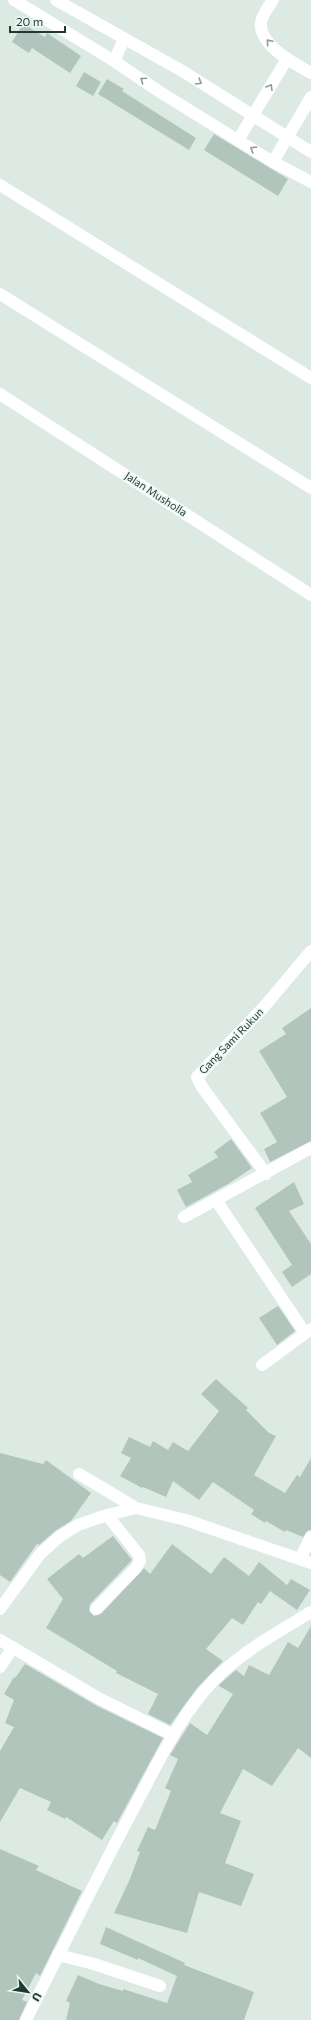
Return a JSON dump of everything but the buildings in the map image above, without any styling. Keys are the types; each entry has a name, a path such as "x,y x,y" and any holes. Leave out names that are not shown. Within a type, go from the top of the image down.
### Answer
{"street":[{"path":"14,0 114,61 273,162 311,182"},
{"path":"56,0 184,72 288,136 311,152"},
{"path":"273,0 261,22 264,36 287,59 311,73"},
{"path":"114,61 124,39"},
{"path":"238,140 287,59"},
{"path":"273,162 311,97"},
{"path":"0,185 311,378"},
{"path":"0,294 311,488"},
{"name":"Jalan Musholla","path":"0,394 311,595"},
{"name":"Gang Sami Rukun","path":"266,1174 202,1087 197,1076 263,1008 311,950"},
{"path":"184,1218 311,1148"},
{"path":"216,1200 308,1331 262,1365"},
{"path":"78,1474 136,1508 186,1520 306,1561 311,1537"},
{"path":"0,1609 40,1554 54,1541 78,1525 136,1508"},
{"path":"96,1609 136,1568 140,1561 139,1555 117,1530 108,1517"},
{"path":"26,2020 105,1862 173,1735 191,1707 215,1679 244,1654 311,1612"},
{"path":"0,1667 6,1643 100,1699 173,1735"},
{"path":"58,1955 94,1964 160,1986"}]}
